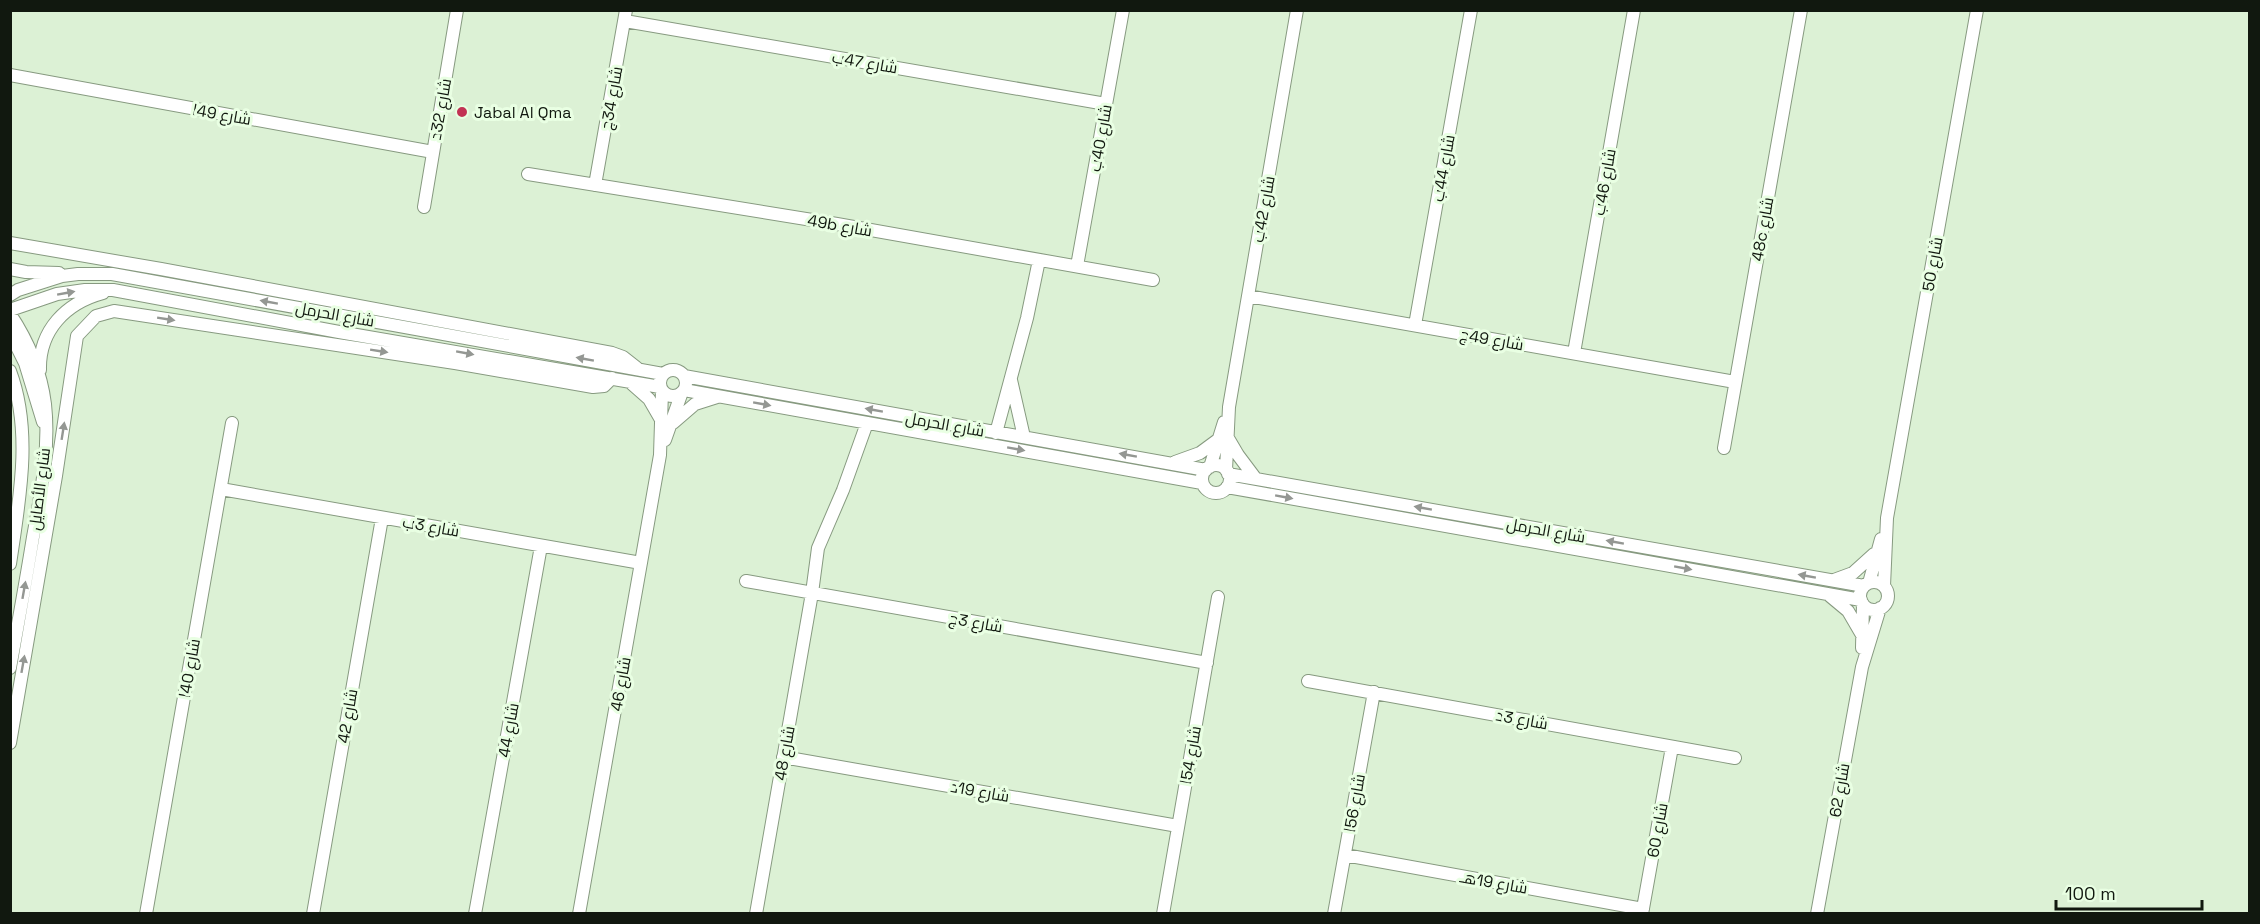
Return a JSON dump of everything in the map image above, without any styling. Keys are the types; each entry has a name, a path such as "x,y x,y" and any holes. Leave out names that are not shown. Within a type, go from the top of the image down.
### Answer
{"street":[{"name":"شارع 32د","path":"424,207 457,10"},
{"name":"شارع 40ب","path":"1077,266 1123,10"},
{"name":"شارع 42ب","path":"1208,468 1223,438 1297,10"},
{"name":"شارع 44ب","path":"1415,325 1471,10"},
{"name":"شارع 46ب","path":"1574,353 1634,10"},
{"name":"48c شارع","path":"1724,448 1800,10"},
{"name":"شارع 50","path":"1867,584 1887,518 1977,10"},
{"name":"شارع 47ب","path":"625,16 1106,104"},
{"name":"شارع 34ج","path":"595,185 625,16"},
{"name":"شارع 49ا","path":"10,75 433,152"},
{"name":"49b شارع","path":"528,174 1153,280"},
{"path":"10,243 612,353 623,357 637,369"},
{"path":"996,433 1027,318 1039,260"},
{"path":"10,269 26,272 78,274"},
{"name":"شارع الحرمل","path":"10,295 49,280 78,274 128,276 663,374"},
{"path":"40,377 40,359 44,341 59,316 81,301 113,290"},
{"name":"شارع الحرمل","path":"10,312 44,298 71,291 113,290 339,332 612,378 661,389"},
{"name":"شارع 49ج","path":"1248,296 1735,382"},
{"path":"10,743 56,476 77,336 92,319 102,313 114,311 593,387 604,386 612,378"},
{"name":"شارع الأصايل","path":"10,312 40,377 45,403 46,429 43,475 10,668"},
{"path":"339,332 356,348"},
{"path":"10,333 24,363 38,411 46,429"},
{"path":"669,370 676,370 684,376 686,384 683,391 674,396 661,389 660,380 669,370"},
{"name":"شارع الأصايل","path":"10,371 18,398 23,438 14,502 10,564"},
{"path":"1010,375 1024,437"},
{"name":"شارع الحرمل","path":"684,376 996,433 1208,468"},
{"path":"628,382 649,399 666,426 687,409 703,400 721,396"},
{"name":"شارع 46","path":"661,389 666,426"},
{"name":"شارع الحرمل","path":"683,391 1202,483"},
{"name":"شارع 46","path":"579,914 660,455 666,426 683,391"},
{"name":"شارع 40ا","path":"146,914 232,423"},
{"name":"شارع 48","path":"756,914 818,548 843,490 867,423"},
{"name":"شارع 42ب","path":"1223,438 1227,472"},
{"path":"1169,463 1191,458 1223,438 1256,478"},
{"path":"1218,466 1227,472 1229,481 1227,487 1213,493 1205,488 1202,476 1208,468 1218,466"},
{"name":"شارع الحرمل","path":"1227,472 1832,580 1867,584"},
{"name":"شارع الحرمل","path":"1227,487 1862,602"},
{"name":"شارع 3ب","path":"221,489 641,563"},
{"name":"شارع 42","path":"313,914 382,518"},
{"name":"شارع 50","path":"1884,586 1887,518"},
{"name":"شارع 44","path":"476,914 541,546"},
{"path":"1832,580 1862,567 1877,551"},
{"name":"شارع 3ج","path":"746,581 1207,663"},
{"path":"1879,582 1884,586 1888,592 1888,600 1880,608 1873,610 1862,602 1861,591 1867,584 1879,582"},
{"path":"1826,594 1848,611 1862,635"},
{"name":"شارع 54ا","path":"1163,914 1218,597"},
{"name":"شارع 62","path":"1862,602 1862,667"},
{"name":"شارع 62","path":"1817,914 1862,667 1880,608"},
{"name":"شارع 3د","path":"1308,681 1736,758"},
{"name":"شارع 56ا","path":"1334,914 1374,692"},
{"name":"شارع 60","path":"1642,911 1671,747"},
{"name":"شارع 19د","path":"783,757 1178,826"},
{"name":"شارع 19هـ","path":"1345,855 1642,911"}],"place":[{"name":"Jabal Al Qma","path":"462,112"}]}
